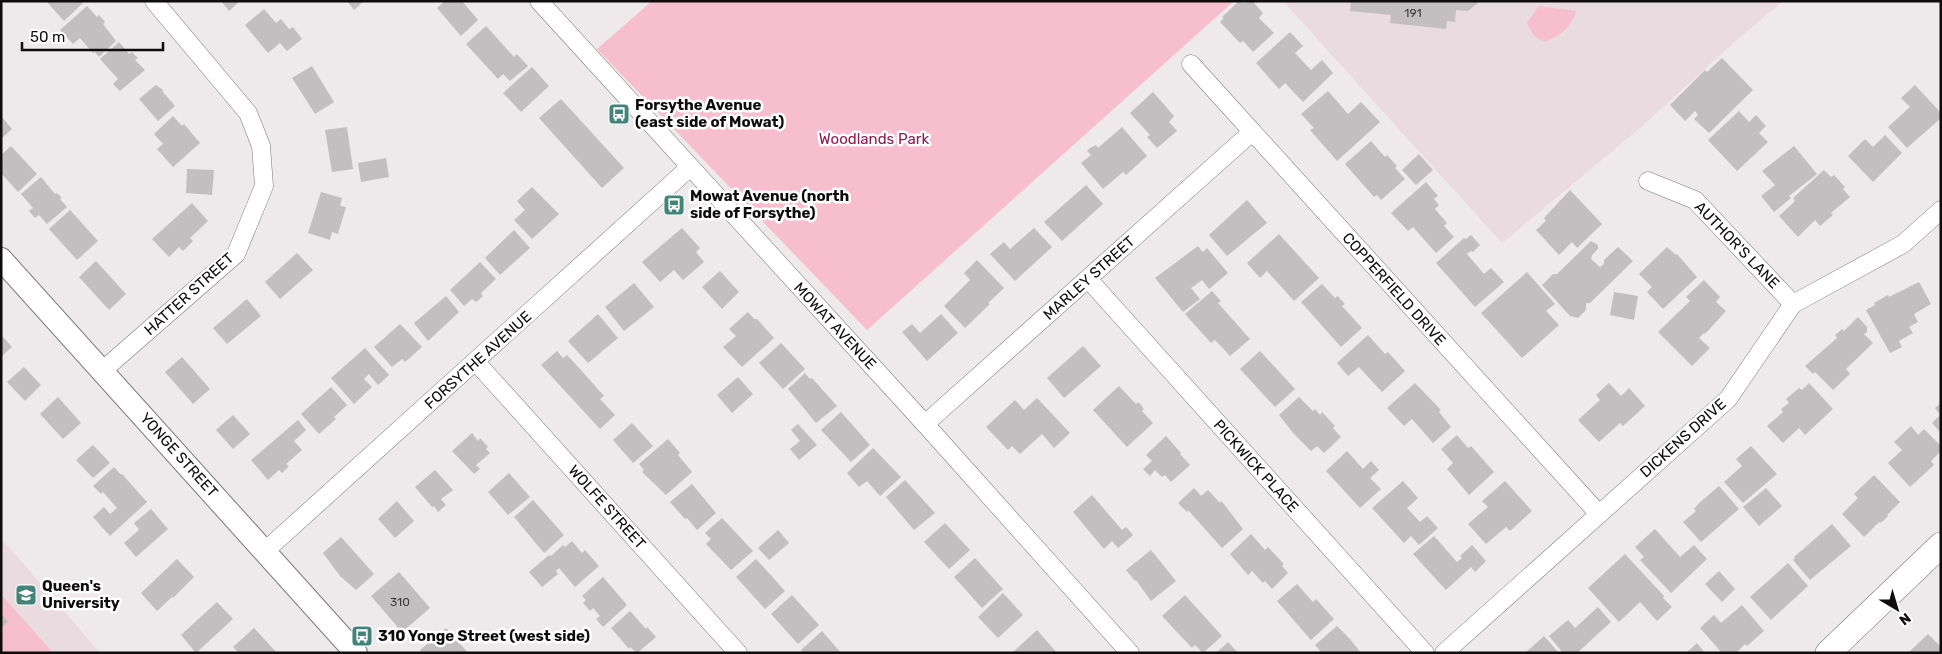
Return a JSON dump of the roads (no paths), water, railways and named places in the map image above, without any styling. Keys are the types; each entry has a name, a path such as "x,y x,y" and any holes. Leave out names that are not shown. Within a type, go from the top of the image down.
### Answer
{"main road":[{"path":"1828,653 1941,545"}],"street":[{"name":"HATTER STREET","path":"102,371 236,254 264,186 262,146 248,113 154,1"},
{"name":"MOWAT AVENUE","path":"539,1 925,424 1130,653"},
{"name":"COPPERFIELD DRIVE","path":"1191,64 1598,513"},
{"name":"MARLEY STREET","path":"925,424 1252,132"},
{"name":"FORSYTHE AVENUE","path":"265,551 690,168"},
{"name":"AUTHOR'S LANE","path":"1648,181 1695,200 1793,304"},
{"name":"DICKENS DRIVE","path":"1444,653 1598,513 1728,399 1793,304 1903,244 1941,210"},
{"name":"YONGE STREET","path":"1,259 356,653"},
{"name":"PICKWICK PLACE","path":"1088,279 1425,653"},
{"name":"WOLFE STREET","path":"476,362 738,653"}],"place":[{"name":"Forsythe Avenue (east side of Mowat)","path":"619,114"},
{"name":"Mowat Avenue (north side of Forsythe)","path":"674,205"},
{"name":"Queen's University","path":"26,595"},
{"name":"310 Yonge Street (west side)","path":"362,636"}],"park label":[{"name":"Woodlands Park","path":"874,139"}]}
